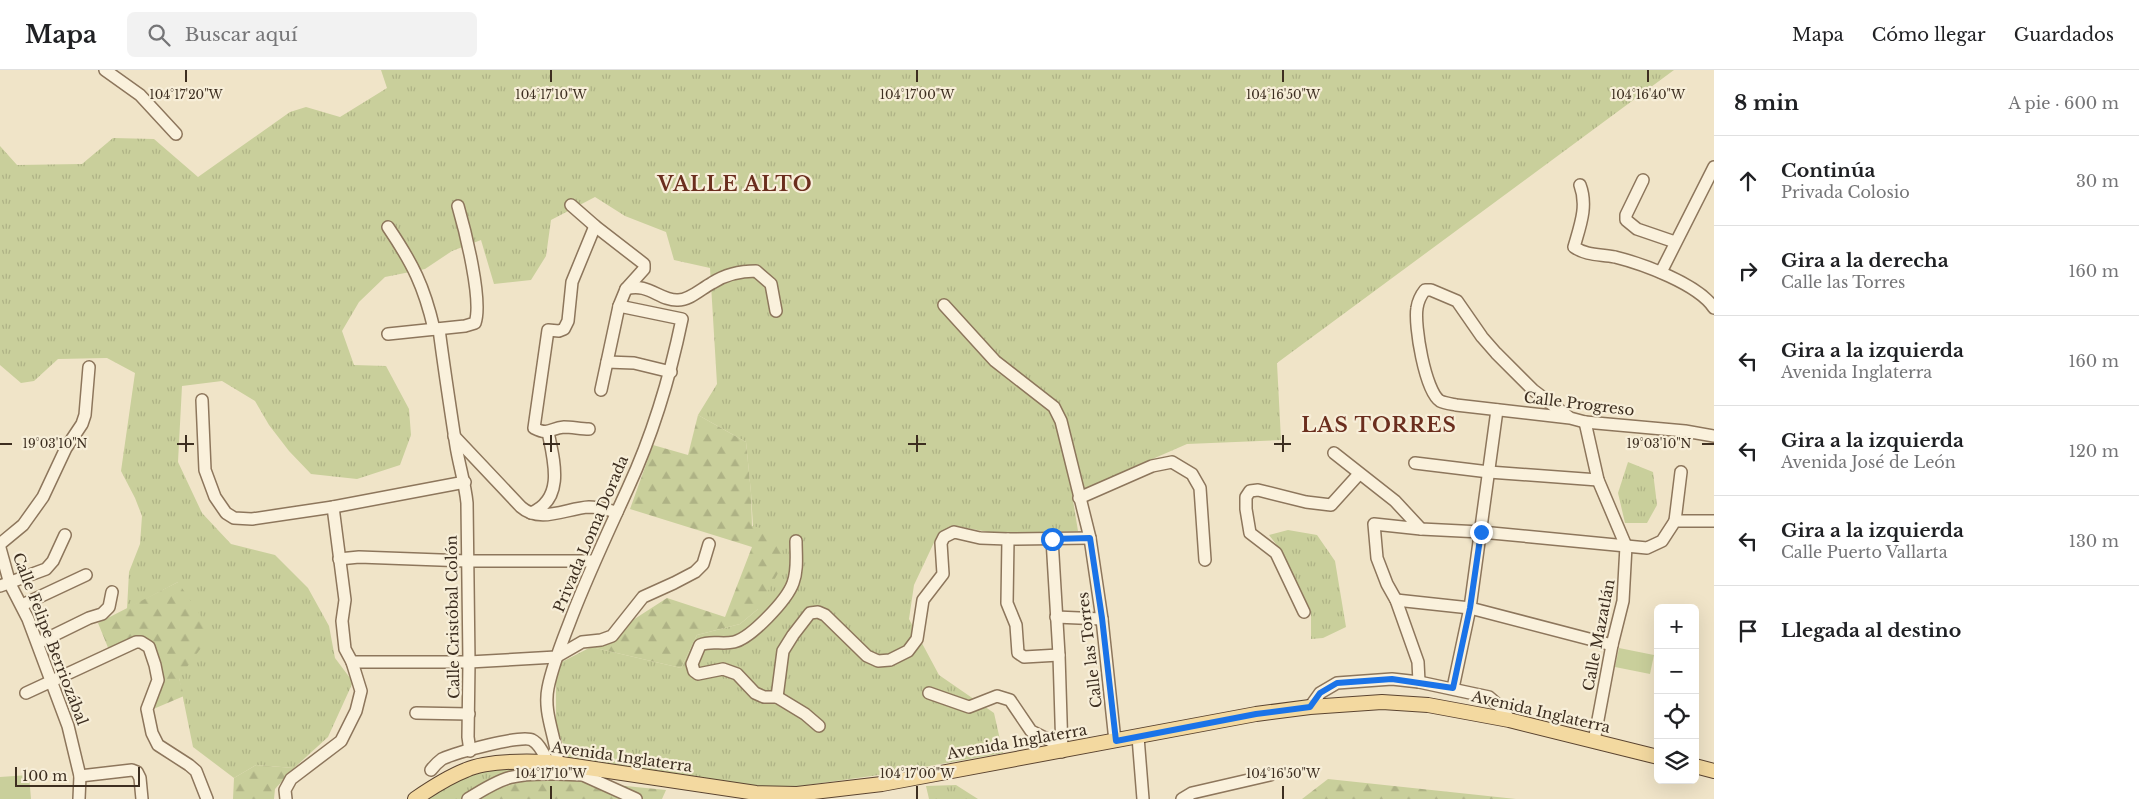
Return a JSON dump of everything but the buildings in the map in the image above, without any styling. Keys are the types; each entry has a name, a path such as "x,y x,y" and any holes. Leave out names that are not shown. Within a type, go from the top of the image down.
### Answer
{"main road":[{"name":"Avenida Inglaterra","path":"415,799 439,783 468,769 500,763 555,766 756,793 797,797 823,795 978,764 1116,741 1256,714 1310,707 1382,702 1428,704 1509,720 1654,756"},
{"path":"1699,767 1714,771"}],"street":[{"path":"105,70 140,95 176,134"},
{"path":"1661,272 1714,167"},
{"path":"1643,180 1626,215 1626,220 1637,229 1676,242"},
{"path":"1580,185 1584,196 1583,217 1574,247 1581,252 1615,257 1661,272 1697,292 1710,302 1714,308"},
{"path":"571,205 644,264 644,269 626,289 619,306 601,390"},
{"path":"388,334 465,326 475,323 478,314 466,234 458,206"},
{"path":"589,429 563,427 542,432 534,428 548,330 559,331 564,329 568,321 572,282 595,226"},
{"name":"Calle Cristóbal Colón","path":"388,227 417,274 436,329 454,436 465,482 470,751"},
{"path":"626,289 632,287 652,290 669,299 679,300 693,295 730,273 756,271 771,284 776,311"},
{"name":"Calle Progreso","path":"1570,418 1533,390 1496,353 1482,337 1457,301 1431,290 1425,290 1417,309 1418,326 1430,388 1440,401 1496,410 1570,418 1585,422 1685,431 1714,436"},
{"name":"Calle las Torres","path":"944,305 995,361 1054,407 1061,421 1090,538 1102,618 1116,741"},
{"name":"Privada Loma Dorada","path":"555,766 549,724 547,690 556,657 594,561 645,446 671,372 682,318 619,306"},
{"path":"607,362 634,363 671,372"},
{"path":"0,544 23,525 43,497 66,448 82,424 85,415 89,367"},
{"path":"202,400 205,470 215,497 226,513 234,518 252,519 333,507 465,482"},
{"path":"1453,688 1470,608 1496,410"},
{"name":"Calle Mazatlán","path":"1585,422 1598,480 1626,546 1623,601 1612,645 1594,741"},
{"path":"530,514 539,510 550,500 554,483 554,460 548,432"},
{"path":"454,436 521,507 530,514 552,514 579,508 597,508 617,512"},
{"path":"1334,453 1394,501 1421,529"},
{"path":"1079,498 1152,466 1172,462 1192,474 1200,488 1205,560"},
{"path":"1415,463 1488,472 1598,480"},
{"path":"1419,682 1418,662 1396,600 1387,584 1377,558 1374,524 1647,548 1662,541 1675,521 1681,472"},
{"path":"1304,612 1288,574 1276,553 1250,533 1247,526 1246,497 1250,491 1258,490 1306,502 1331,505 1359,474"},
{"path":"286,799 285,790 291,779 341,741 356,711 361,691 352,662 345,649 342,621 345,600 333,507"},
{"path":"1675,521 1714,521"},
{"path":"777,698 783,651 810,613 818,612 825,615 867,656 878,661 890,660 908,650 918,639 923,600 943,574 941,543 944,537 954,532 980,538 1090,538"},
{"path":"5,585 46,569 53,561 64,534"},
{"path":"1008,539 1007,603 1016,624 1018,653 1024,657 1059,655"},
{"path":"1052,539 1062,749"},
{"path":"796,541 797,562 793,584 774,610 750,636 733,642 706,642 700,645 692,664 694,671 698,674 723,669 736,674 755,693 764,697 777,698 805,714 820,726"},
{"path":"352,662 469,662 556,657 582,642 601,640 612,636 643,597 695,572 703,564 709,544"},
{"name":"Calle Felipe Berriozábal","path":"0,548 5,585 22,605 38,642 68,726 80,776 79,799"},
{"path":"339,559 594,561"},
{"path":"22,605 86,575"},
{"path":"38,642 89,618 102,614 109,607 112,592"},
{"path":"1396,600 1470,608 1612,645"},
{"path":"1056,618 1102,618"},
{"path":"26,693 136,642 141,642 149,647 158,680 147,709 152,733 158,745 196,771 204,798"},
{"path":"1310,707 1320,693 1337,683 1392,679 1453,688 1489,697 1504,710 1509,720"},
{"path":"929,693 968,707 997,696 1010,700 1031,731 1062,749"},
{"path":"416,712 469,714"},
{"path":"1138,736 1143,799"},
{"path":"431,770 440,760 518,738 532,739 555,766"},
{"path":"468,799 491,784 510,776 555,766 583,775 636,799"},
{"path":"80,776 132,770 137,772 140,778 142,799"},
{"path":"1182,799 1192,793 1270,775"}],"green space":[{"path":"381,70 1674,70 1277,363 1281,440 1187,444 1072,494 1078,531 999,534 956,526 938,534 914,585 909,619 939,675 994,713 1003,753 879,775 800,786 758,786 568,757 556,726 556,665 591,647 681,668 697,635 740,624 758,609 746,442 698,415 717,384 710,268 674,260 666,232 625,216 595,197 551,220 546,256 531,280 494,284 481,240 452,251 425,269 385,277 359,302 342,331 354,365 386,366 409,409 411,435 400,465 357,479 311,474 289,451 269,425 255,401 222,381 182,386 178,462 202,513 231,544 275,555 308,588 329,626 335,658 353,682 328,737 294,768 256,765 234,778 193,747 179,678 178,582 127,609 129,572 140,544 142,516 121,471 135,373 107,358 58,359 34,381 21,383 0,365 0,146 17,165 82,164 113,138 154,139 198,177 290,112 306,107 340,117 387,88"},
{"path":"698,415 746,442 752,526 783,533 782,566 758,609 740,624 697,635 681,668 591,647 667,598 725,617 752,547 630,509 653,445 688,455"},
{"path":"1628,462 1653,472 1657,505 1647,523 1625,523 1618,493"},
{"path":"1288,530 1317,535 1335,561 1346,627 1323,638 1311,639 1311,611 1282,552 1269,535"},
{"path":"178,582 212,633 179,678 184,696 151,710 158,686 148,645 109,650 98,623"},
{"path":"1619,648 1654,655 1650,674 1615,667"},
{"path":"256,765 294,768 275,789 274,799 233,799 234,778"},
{"path":"542,767 555,780 529,780 492,790 478,799 428,799 468,775 503,769"},
{"path":"29,775 31,799 0,799 0,777"},
{"path":"1328,779 1516,799 1302,799"},
{"path":"529,780 565,780 666,790 662,799 478,799 492,790"},
{"path":"956,785 978,799 929,799 926,786"}],"district":[{"name":"VALLE ALTO","path":"735,184"},
{"name":"LAS TORRES","path":"1379,425"}],"route":[{"path":"1052,539 1090,538 1102,618 1116,741 1256,714 1310,707 1320,693 1337,683 1392,679 1453,688 1470,608 1481,532"}]}
